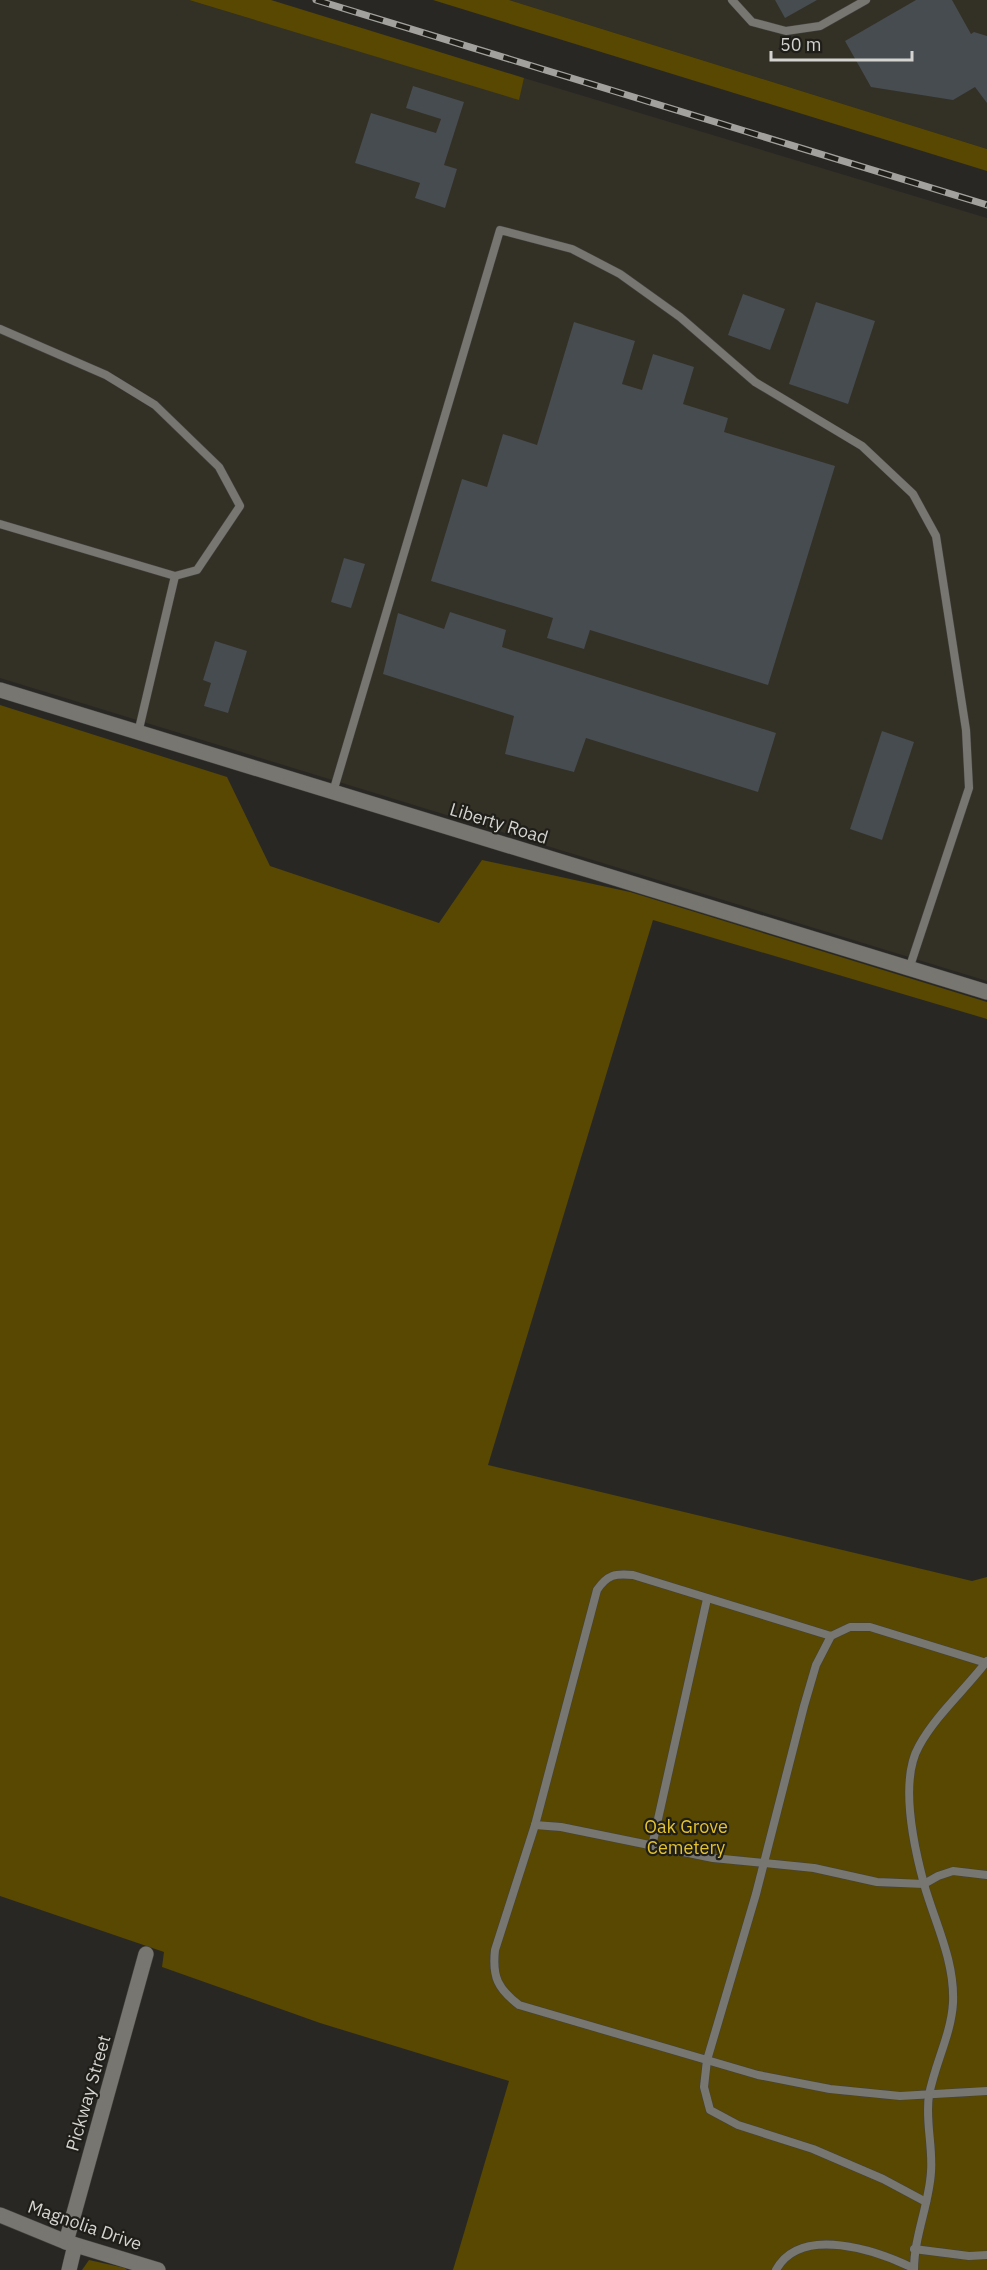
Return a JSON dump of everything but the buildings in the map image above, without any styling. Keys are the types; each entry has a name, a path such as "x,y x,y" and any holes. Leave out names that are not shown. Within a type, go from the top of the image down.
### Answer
{"street":[{"name":"Liberty Road","path":"0,690 987,992"},
{"name":"Pickway Street","path":"69,2270 70,2244 146,1954"},
{"name":"Magnolia Drive","path":"0,2215 70,2244 159,2270"}],"lane":[{"path":"732,0 752,22 786,32 820,26 866,0"},
{"path":"332,793 500,230 572,249 620,274 680,317 755,382 862,446 913,494 936,536 966,730 969,788 909,969"},
{"path":"0,329 106,375 155,405 219,467 240,506 197,570 175,576 0,524"},
{"path":"138,733 175,576"},
{"path":"776,2270 785,2257 802,2248 827,2244 848,2246 886,2255 914,2269 915,2248 931,2172 929,2095 951,2025 953,2001 952,1976 940,1930 924,1884 909,1796 910,1772 918,1748 932,1726 987,1662 870,1627 850,1628 831,1636 633,1575 617,1573 605,1578 597,1590 535,1825 495,1950 493,1966 497,1982 505,1994 519,2005 758,2075 830,2089 900,2096 929,2095 987,2091"},
{"path":"652,1846 707,1599"},
{"path":"831,1636 816,1665 804,1706 763,1864 707,2060 704,2087 710,2110 738,2125 813,2150 863,2170 926,2202"},
{"path":"535,1825 561,1827 713,1858 763,1864 781,1863 878,1882 924,1884 953,1871 987,1875"},
{"path":"915,2248 969,2256 987,2255"}],"shaded area":[{"path":"0,0 189,0 518,99 524,78 987,218 987,981 0,678"},
{"path":"509,0 987,0 987,149"}],"green space":[{"path":"189,0 271,0 524,78 519,100"},
{"path":"433,0 509,0 987,149 987,171"},
{"name":"Oak Grove Cemetery","path":"0,705 227,777 270,866 439,923 482,860 630,892 987,1002 987,1019 653,920 488,1465 972,1581 987,1577 987,2270 453,2270 509,2081 320,2023 162,1967 164,1952 0,1896"},
{"path":"89,2260 125,2268 127,2270 82,2270"}],"railway":[{"path":"316,0 987,205"}]}
